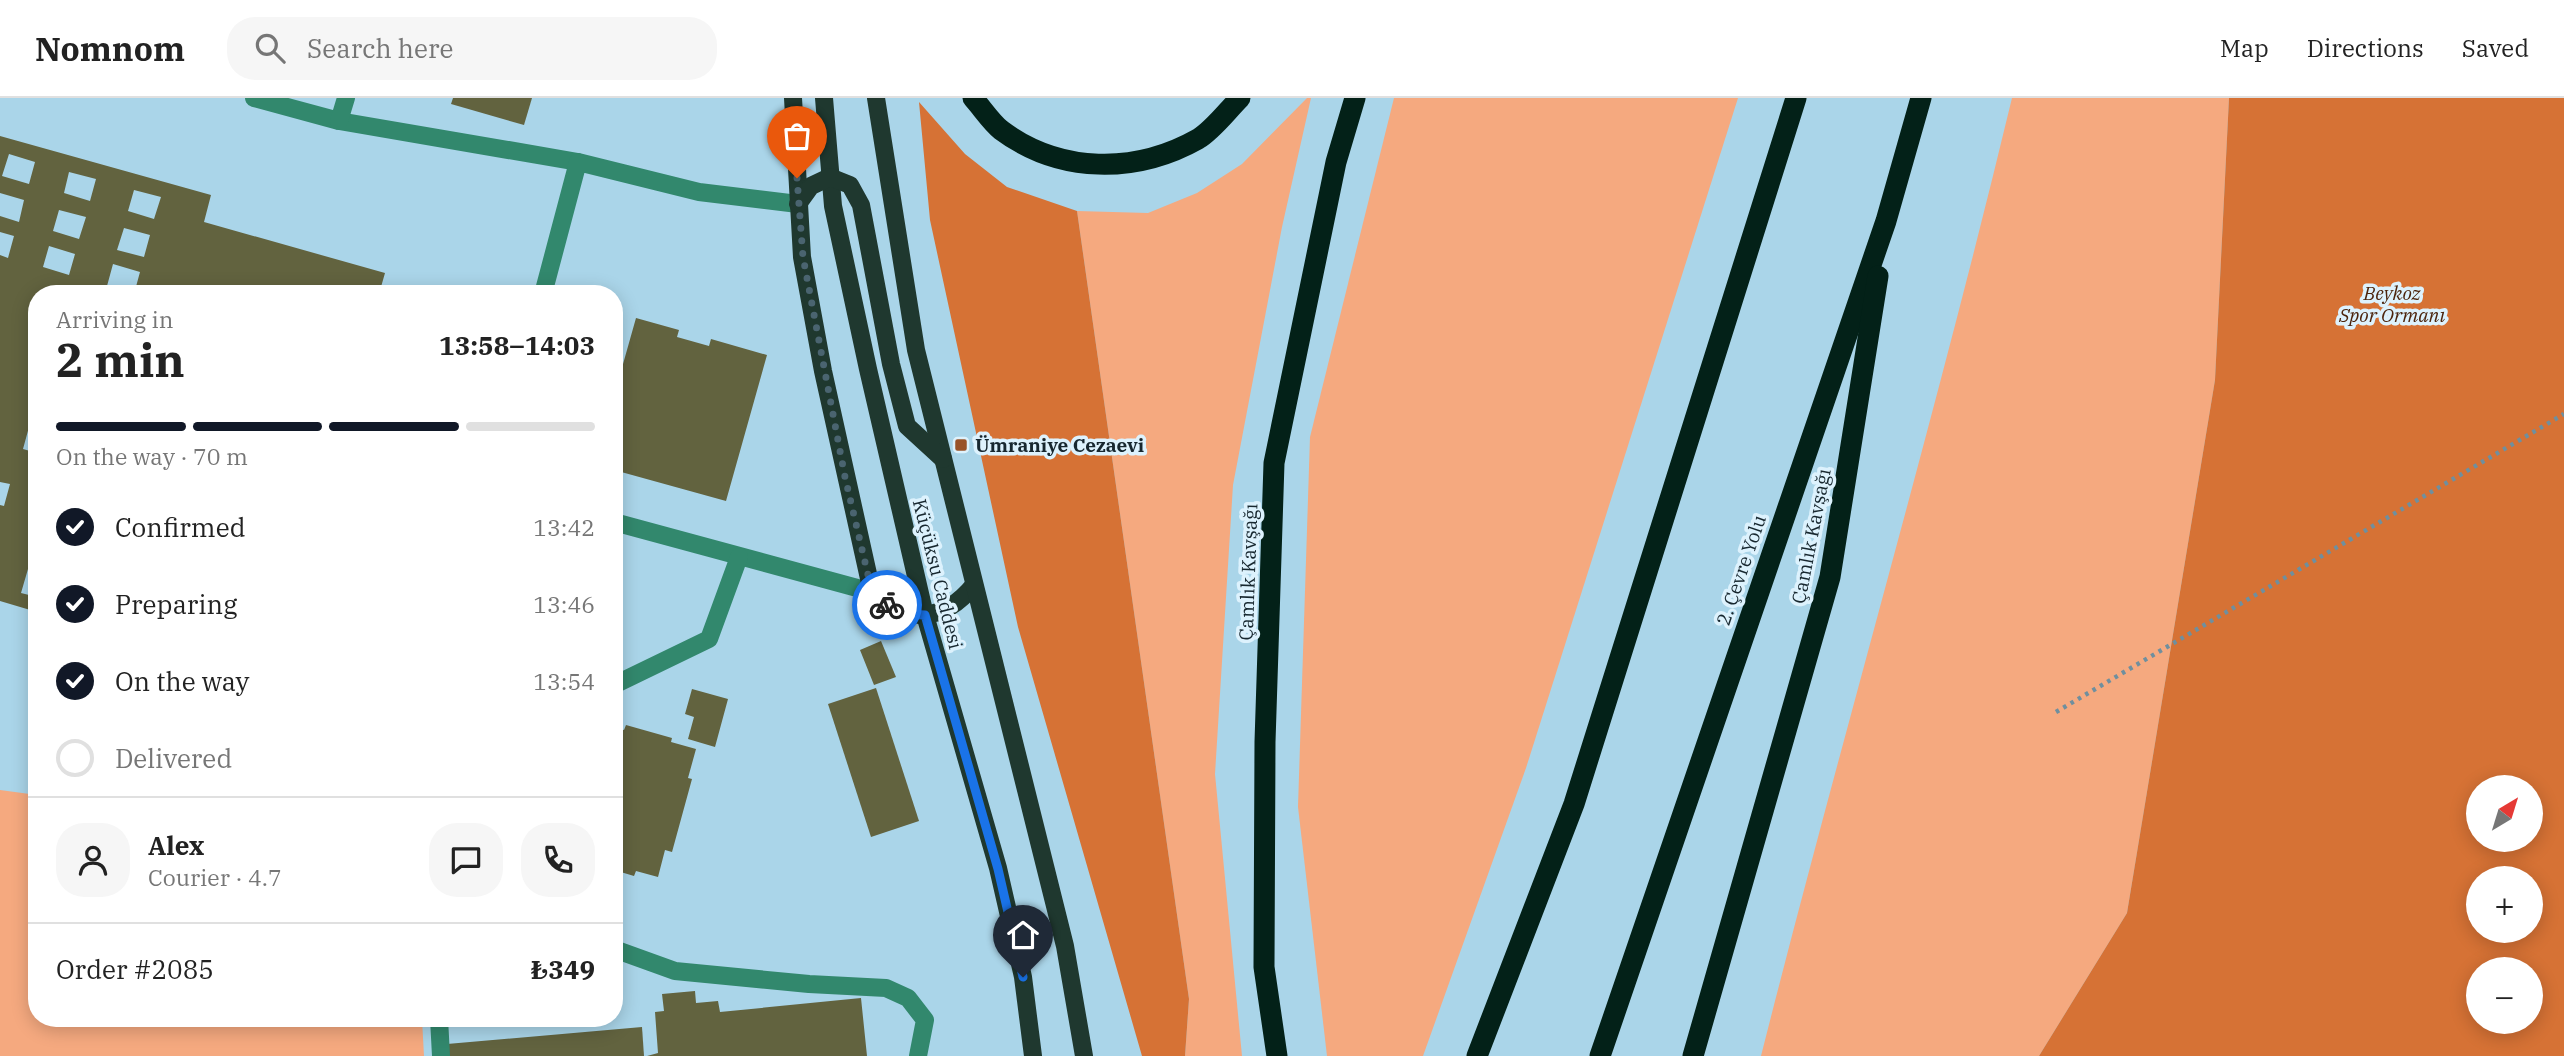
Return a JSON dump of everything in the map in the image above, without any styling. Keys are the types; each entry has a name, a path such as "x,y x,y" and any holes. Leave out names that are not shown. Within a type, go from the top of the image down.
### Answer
{"highway":[{"path":"973,98 1000,130 1041,151 1096,166 1147,162 1200,138 1240,98"},
{"name":"Çamlık Kavşağı","path":"1277,1056 1264,967 1265,742 1274,463 1336,162 1355,98"},
{"path":"1477,1056 1574,804 1796,98"},
{"name":"2. Çevre Yolu","path":"1600,1056 1886,220 1921,98"},
{"name":"Çamlık Kavşağı","path":"1693,1056 1830,577 1886,220"}],"main road":[{"path":"793,98 803,257 823,371 872,592 883,603 904,614 925,615 954,605 974,585"},
{"name":"Küçüksu Caddesi","path":"824,98 830,177 845,260 925,615 1001,882 1023,977 1033,1056"},
{"name":"Küçüksu Caddesi","path":"876,98 916,351 1065,946 1084,1056"},
{"path":"798,204 811,186 830,177 850,185 860,205 891,364 907,426 943,459"}],"lane":[{"path":"254,98 339,121 578,162 699,192 798,204"},
{"path":"339,121 346,98"},
{"path":"545,285 578,162"},
{"path":"623,525 872,592"},
{"path":"623,681 709,639 740,556"},
{"path":"623,952 676,971 808,985 886,988 908,998 925,1020 918,1056"},
{"path":"439,1027 441,1056"}],"path":[{"path":"2056,712 2564,414"}],"shaded area":[{"path":"1307,98 1311,98 1282,227 1233,485 1215,774 1242,1056 1185,1056 1189,999 1077,211 1148,213 1197,193 1242,164"},
{"path":"1394,98 1738,98 1526,768 1423,1056 1327,1056 1298,807 1310,437"},
{"path":"2012,98 2229,98 2215,380 2127,913 2039,1056 1761,1056 1952,338"},
{"path":"0,790 28,794 28,1027 422,1027 424,1056 0,1056"}],"green space":[{"name":"Beykoz Spor Ormanı","path":"2229,98 2564,98 2564,1056 2039,1056 2127,913 2215,380"},
{"path":"919,102 965,154 1007,187 1077,211 1189,999 1185,1056 1142,1056 1018,627 930,220"}],"building":[{"path":"453,98 532,98 524,125 451,104"},
{"path":"0,136 211,195 204,222 385,273 382,285 136,285 140,272 113,264 107,285 28,285 28,431 23,449 28,450 28,569 21,593 28,595 28,609 0,601 0,505 4,506 10,484 0,482 0,255 8,258 14,236 0,232 0,216 19,222 24,200 0,193","holes":["9,154 35,162 29,184 2,176","69,172 96,179 90,201 64,193","134,190 161,197 154,219 128,211","59,210 86,217 79,239 53,231","124,228 150,235 144,257 117,250","49,246 75,254 69,275 43,267"]},
{"path":"636,318 679,330 677,337 709,346 711,339 767,355 726,501 623,472 623,364"},
{"path":"881,641 896,677 874,685 860,650"},
{"path":"876,688 919,821 871,837 828,704"},
{"path":"692,689 728,699 715,747 688,739 694,717 685,714"},
{"path":"626,725 672,738 671,742 696,749 688,778 692,779 672,852 665,850 658,877 636,871 634,876 623,873"},
{"path":"695,991 696,1003 718,1001 720,1012 861,998 867,1056 647,1056 658,1053 655,1012 664,1011 662,994"},
{"path":"642,1027 644,1056 448,1056 447,1044"}],"way so far":[{"path":"797,178 803,257 845,477 872,592 887,605"}],"place":[{"name":"Ümraniye Cezaevi","path":"961,445"}],"route":[{"path":"887,605 904,614 925,615 998,869 1023,977"}]}
